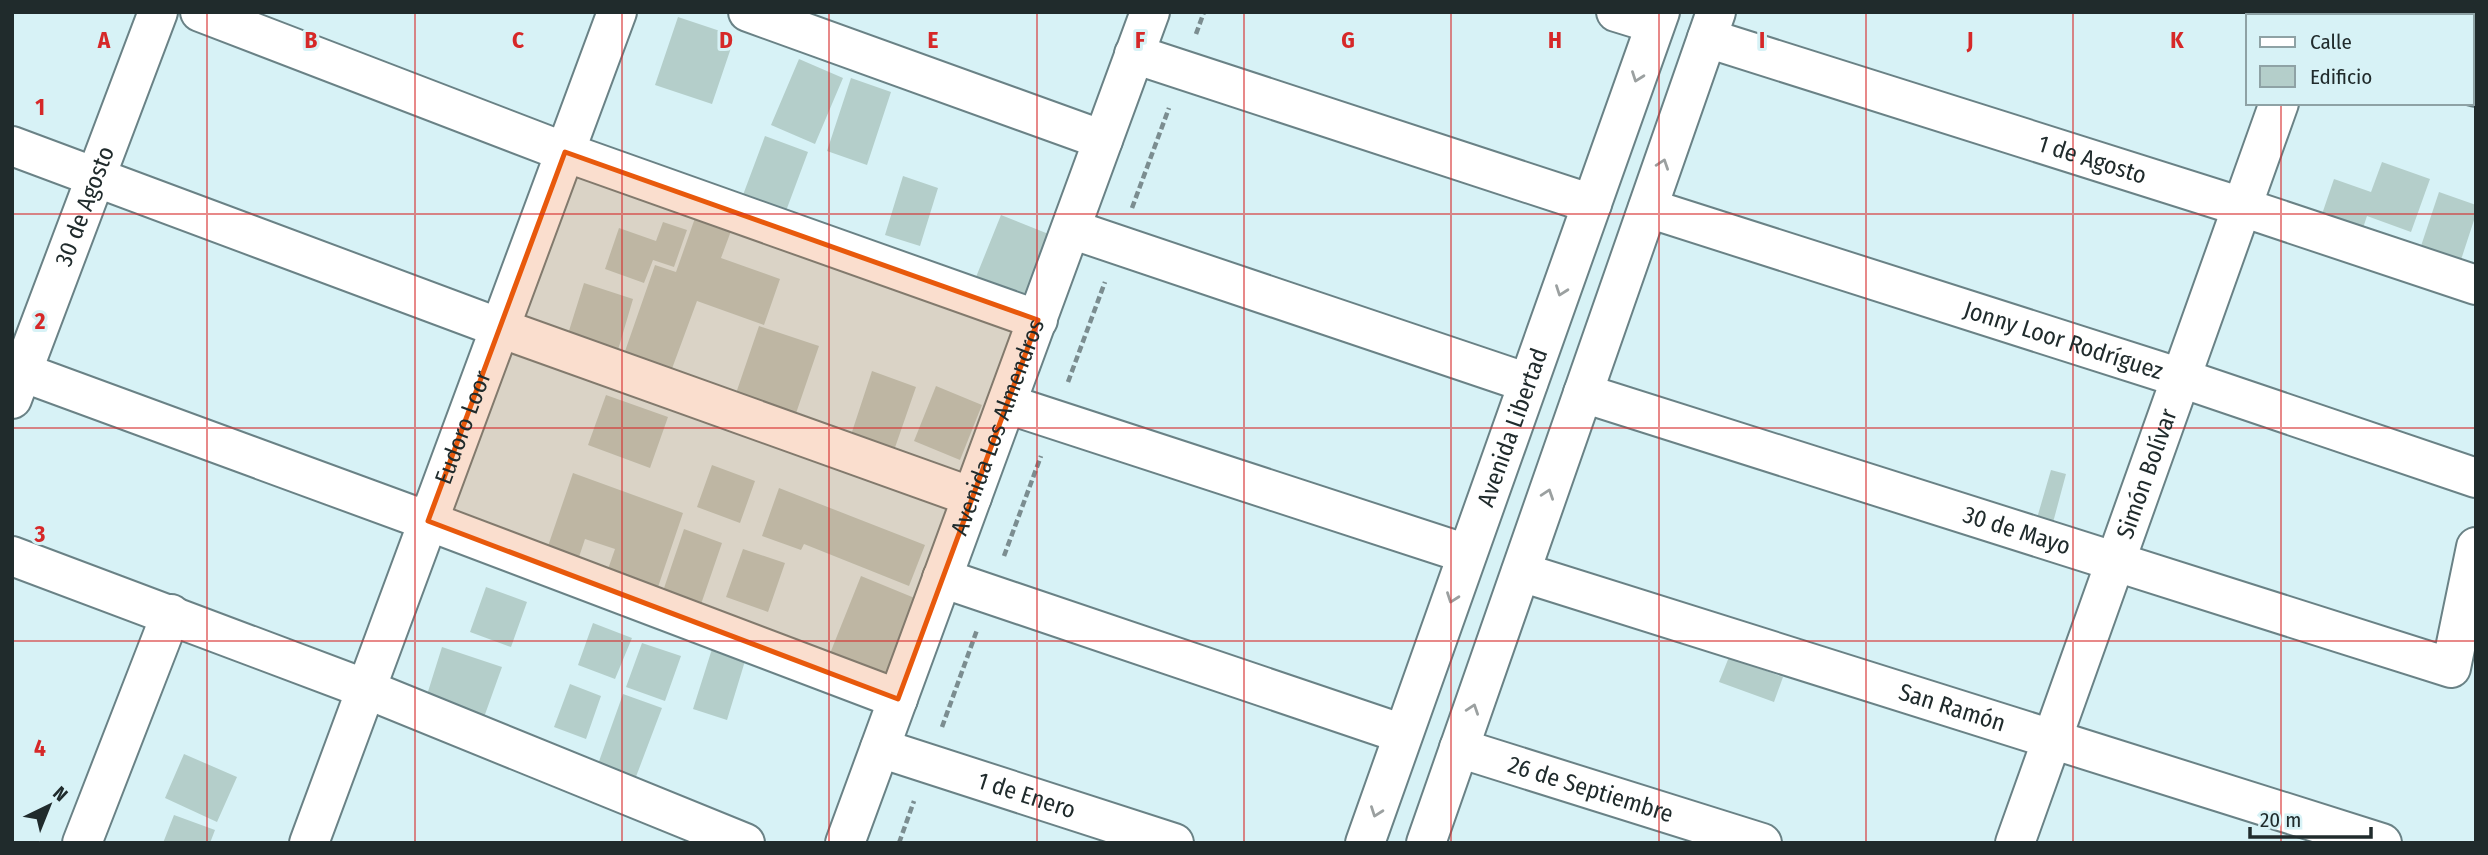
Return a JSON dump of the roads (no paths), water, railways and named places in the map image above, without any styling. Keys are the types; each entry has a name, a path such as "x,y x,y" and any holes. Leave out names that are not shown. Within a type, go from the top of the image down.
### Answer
{"street":[{"name":"30 de Agosto","path":"19,371 158,12"},
{"path":"200,12 565,152 1038,320"},
{"name":"Eudoro Loor","path":"309,843 617,12"},
{"path":"748,12 1103,140"},
{"name":"Avenida Los Almendros","path":"845,843 1150,12"},
{"path":"1615,12 1658,18"},
{"name":"Avenida Libertad","path":"1365,843 1658,18"},
{"path":"1426,843 1712,25"},
{"name":"1 de Agosto","path":"1712,25 2476,285"},
{"path":"1135,54 1592,204"},
{"name":"Simón Bolívar","path":"2015,843 2278,105"},
{"path":"12,146 500,328 972,497"},
{"name":"Jonny Loor Rodríguez","path":"1648,208 2181,378 2476,478"},
{"path":"1071,229 1528,383"},
{"path":"19,371 428,521 898,699"},
{"name":"30 de Mayo","path":"1583,393 2451,668 2468,627"},
{"path":"1007,404 1467,554"},
{"path":"2468,627 2476,547"},
{"path":"12,556 366,689 745,843"},
{"name":"San Ramón","path":"1521,572 2382,843"},
{"path":"942,578 1403,734"},
{"path":"82,843 171,614"},
{"name":"1 de Enero","path":"880,748 1174,843"},
{"name":"26 de Septiembre","path":"1459,748 1762,843"}]}
